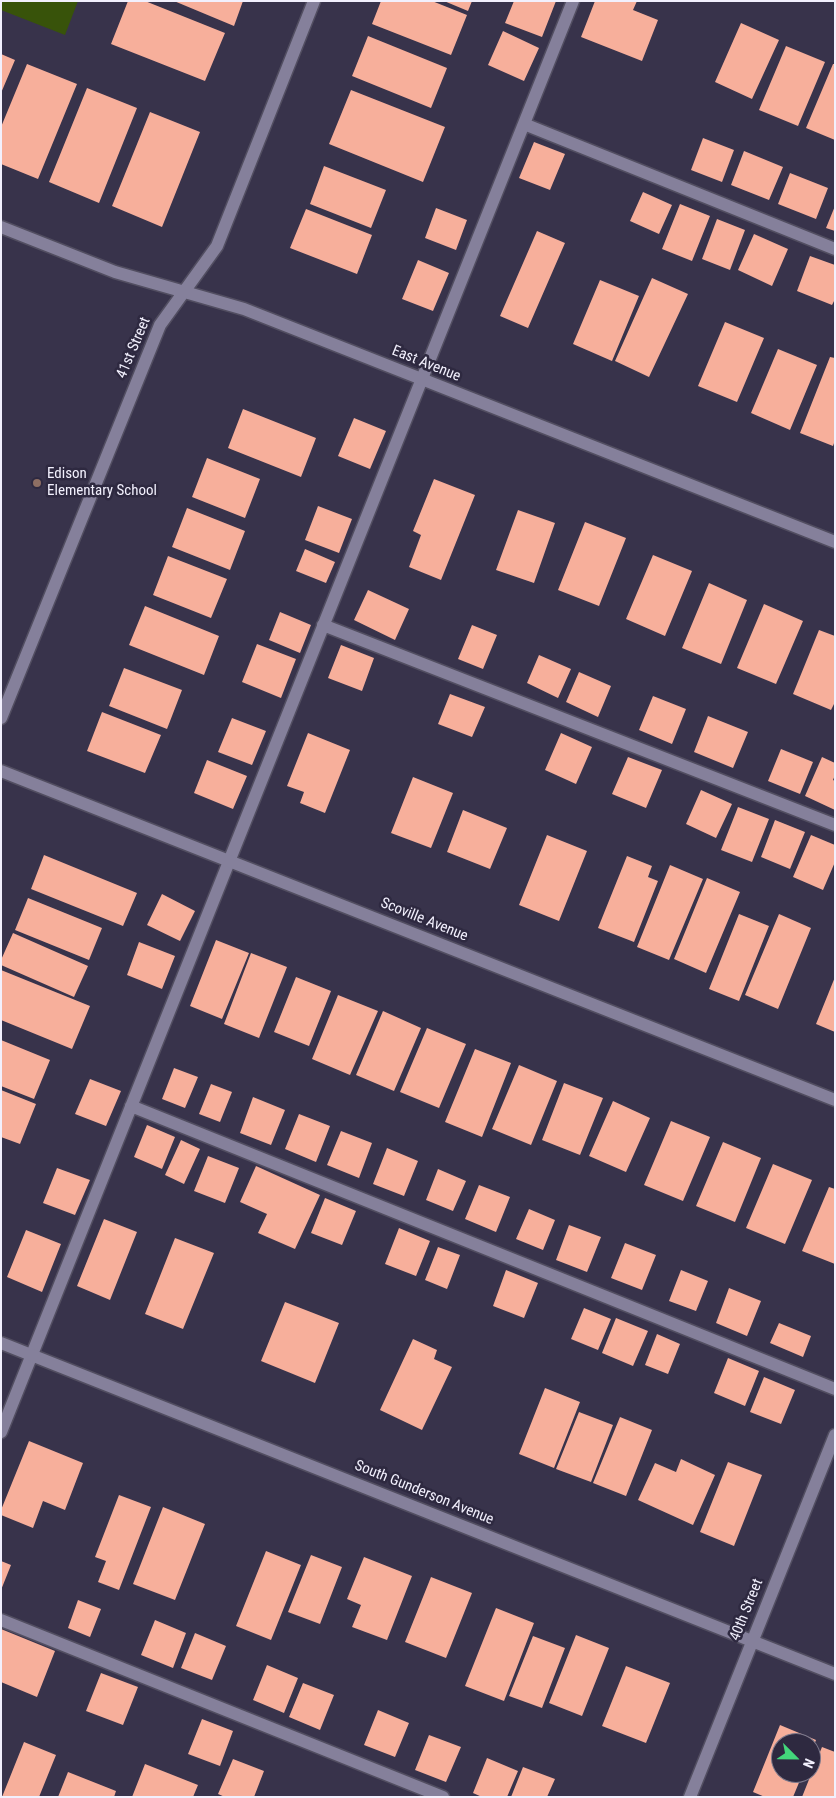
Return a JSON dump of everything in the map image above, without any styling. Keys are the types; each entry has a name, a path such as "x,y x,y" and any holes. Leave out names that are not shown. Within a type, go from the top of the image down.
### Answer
{"street":[{"name":"41st Street","path":"1,718 160,325 217,246 314,1"},
{"path":"1,1432 573,1"},
{"path":"524,124 835,249"},
{"name":"East Avenue","path":"1,227 115,272 244,309 835,542"},
{"path":"323,625 835,825"},
{"name":"Scoville Avenue","path":"1,771 835,1100"},
{"path":"131,1106 835,1389"},
{"name":"South Gunderson Avenue","path":"1,1343 835,1674"},
{"name":"40th Street","path":"690,1797 835,1435"},
{"path":"1,1620 443,1797"}],"green space":[{"path":"1,1 78,1 65,35 1,10"}],"building":[{"path":"128,1 145,1 225,33 205,81 111,44"},
{"path":"174,1 243,1 234,26"},
{"path":"381,1 432,1 467,15 451,55 372,24"},
{"path":"444,1 472,1 468,11"},
{"path":"514,1 556,1 542,37 505,23"},
{"path":"595,1 637,1 633,10 658,20 642,61 581,37"},
{"path":"741,23 779,40 752,99 715,82"},
{"path":"503,31 539,48 524,81 488,65"},
{"path":"368,36 447,68 431,108 352,76"},
{"path":"786,46 825,62 798,126 759,110"},
{"path":"1,54 15,60 1,93"},
{"path":"27,64 77,84 38,179 1,164 1,127"},
{"path":"833,64 835,64 835,140 806,128"},
{"path":"87,88 137,108 99,203 49,182"},
{"path":"351,90 445,127 423,182 329,144"},
{"path":"150,112 200,132 162,227 112,206"},
{"path":"703,138 734,150 722,182 691,170"},
{"path":"534,142 565,154 550,190 519,178"},
{"path":"744,151 783,167 769,200 731,185"},
{"path":"324,166 386,190 371,228 310,204"},
{"path":"790,173 828,188 816,219 778,204"},
{"path":"643,192 672,205 659,234 630,221"},
{"path":"680,204 710,216 692,261 662,249"},
{"path":"835,206 835,231 826,228"},
{"path":"436,208 467,220 456,250 425,238"},
{"path":"306,209 372,235 357,274 290,248"},
{"path":"717,219 745,230 730,270 702,259"},
{"path":"537,231 565,243 528,328 500,316"},
{"path":"754,234 788,249 772,286 738,270"},
{"path":"810,256 835,265 835,299 832,305 797,291"},
{"path":"418,260 449,273 433,311 402,299"},
{"path":"652,278 688,294 649,377 615,361"},
{"path":"600,280 639,296 612,361 573,344"},
{"path":"725,322 764,338 737,402 698,386"},
{"path":"778,349 817,365 790,430 751,413"},
{"path":"830,357 835,358 835,440 833,446 800,433"},
{"path":"243,409 316,438 301,477 228,448"},
{"path":"354,418 386,431 370,469 338,456"},
{"path":"207,458 260,479 245,518 192,497"},
{"path":"434,479 475,495 441,580 409,567 421,535 413,531"},
{"path":"318,506 352,519 339,553 305,540"},
{"path":"187,508 245,531 230,570 172,547"},
{"path":"518,510 555,523 534,583 496,570"},
{"path":"585,522 626,538 599,606 558,590"},
{"path":"305,549 335,562 326,583 296,571"},
{"path":"653,555 692,571 665,636 626,619"},
{"path":"168,556 227,579 211,618 153,595"},
{"path":"709,583 747,600 721,664 682,648"},
{"path":"368,590 409,609 395,640 354,620"},
{"path":"764,604 803,621 776,684 737,668"},
{"path":"145,606 219,636 204,675 129,645"},
{"path":"280,612 311,625 300,653 269,640"},
{"path":"472,625 497,635 483,669 458,659"},
{"path":"819,630 835,636 835,702 831,710 793,694"},
{"path":"257,644 296,659 281,698 242,682"},
{"path":"341,645 374,658 362,691 328,678"},
{"path":"539,655 571,669 558,698 527,683"},
{"path":"124,668 182,690 167,729 109,706"},
{"path":"579,672 611,686 598,717 566,702"},
{"path":"450,694 485,707 472,737 438,724"},
{"path":"653,696 686,709 672,744 639,730"},
{"path":"102,712 161,735 145,773 87,751"},
{"path":"708,716 748,732 733,768 694,752"},
{"path":"232,718 266,731 252,765 218,752"},
{"path":"308,733 350,750 325,813 300,803 304,792 287,786"},
{"path":"561,733 592,747 576,784 545,770"},
{"path":"781,749 813,762 800,794 768,781"},
{"path":"628,757 662,770 646,808 612,794"},
{"path":"822,757 835,763 833,780 835,781 835,810 805,796"},
{"path":"207,760 247,776 233,809 194,793"},
{"path":"413,777 453,793 431,848 391,833"},
{"path":"701,790 732,804 716,838 686,824"},
{"path":"738,807 769,819 752,862 721,850"},
{"path":"463,810 507,828 490,869 447,852"},
{"path":"775,820 805,832 790,869 761,857"},
{"path":"547,835 587,851 559,921 519,905"},
{"path":"811,835 835,845 835,862 823,890 793,877"},
{"path":"44,855 137,893 123,926 31,889"},
{"path":"627,856 652,866 648,877 658,881 634,942 598,928"},
{"path":"670,865 703,879 669,960 637,947"},
{"path":"707,878 740,892 706,973 674,959"},
{"path":"162,894 195,911 180,941 147,925"},
{"path":"28,898 102,928 89,960 15,930"},
{"path":"739,914 769,926 739,1001 709,989"},
{"path":"779,914 811,928 778,1009 745,995"},
{"path":"13,933 88,966 74,997 1,965 1,960"},
{"path":"216,940 249,953 222,1019 190,1006"},
{"path":"139,942 175,956 162,989 127,975"},
{"path":"251,953 287,967 259,1038 224,1024"},
{"path":"1,970 90,1006 72,1049 1,1020"},
{"path":"296,977 331,991 309,1046 274,1032"},
{"path":"835,977 835,1032 816,1024"},
{"path":"338,995 378,1011 350,1075 312,1059"},
{"path":"383,1011 421,1028 394,1091 356,1075"},
{"path":"427,1028 466,1044 439,1108 400,1092"},
{"path":"1,1040 50,1060 34,1099 1,1086"},
{"path":"475,1049 511,1063 482,1137 445,1122"},
{"path":"519,1065 557,1081 531,1145 492,1129"},
{"path":"174,1068 198,1077 185,1108 162,1099"},
{"path":"90,1079 121,1091 106,1126 75,1114"},
{"path":"564,1083 603,1098 580,1155 542,1140"},
{"path":"211,1084 232,1092 220,1122 199,1114"},
{"path":"1,1090 36,1104 20,1144 1,1137"},
{"path":"253,1097 285,1110 271,1145 240,1133"},
{"path":"613,1101 650,1118 626,1172 589,1156"},
{"path":"299,1114 330,1126 316,1162 285,1149"},
{"path":"671,1121 710,1137 683,1201 644,1185"},
{"path":"147,1125 175,1137 162,1169 134,1157"},
{"path":"341,1131 372,1143 359,1178 327,1165"},
{"path":"181,1140 200,1149 184,1184 165,1175"},
{"path":"723,1142 761,1158 735,1222 696,1206"},
{"path":"387,1148 418,1161 404,1196 373,1184"},
{"path":"208,1156 239,1168 225,1203 194,1191"},
{"path":"773,1164 812,1180 785,1244 746,1228"},
{"path":"256,1166 320,1195 295,1249 258,1233 267,1214 240,1202"},
{"path":"57,1168 90,1180 75,1215 43,1203"},
{"path":"438,1169 466,1181 453,1211 426,1200"},
{"path":"479,1185 510,1197 496,1232 465,1219"},
{"path":"829,1187 835,1189 835,1264 802,1251"},
{"path":"325,1198 356,1211 342,1245 311,1233"},
{"path":"529,1209 555,1220 543,1250 516,1239"},
{"path":"104,1219 137,1232 110,1300 77,1286"},
{"path":"569,1225 601,1237 587,1272 556,1260"},
{"path":"399,1228 430,1241 416,1276 385,1264"},
{"path":"26,1230 61,1244 42,1292 7,1277"},
{"path":"175,1238 214,1253 183,1329 145,1314"},
{"path":"625,1243 656,1255 642,1290 611,1278"},
{"path":"438,1247 460,1255 447,1289 425,1280"},
{"path":"506,1270 538,1283 524,1318 493,1306"},
{"path":"681,1270 708,1281 696,1311 669,1301"},
{"path":"729,1288 761,1301 747,1336 716,1323"},
{"path":"285,1302 339,1323 315,1383 261,1361"},
{"path":"584,1308 611,1319 598,1350 571,1339"},
{"path":"616,1318 648,1331 633,1366 602,1353"},
{"path":"779,1323 811,1336 803,1357 770,1343"},
{"path":"657,1334 680,1344 668,1374 645,1365"},
{"path":"413,1339 437,1350 434,1359 452,1367 422,1430 380,1410"},
{"path":"728,1358 759,1371 745,1406 714,1393"},
{"path":"764,1377 795,1390 781,1424 750,1412"},
{"path":"545,1388 580,1402 554,1468 519,1454"},
{"path":"579,1412 613,1425 591,1482 556,1469"},
{"path":"620,1417 652,1430 626,1496 593,1483"},
{"path":"29,1441 83,1463 65,1510 43,1501 33,1528 1,1515 1,1510"},
{"path":"681,1459 715,1475 693,1525 638,1500 655,1463 676,1472"},
{"path":"728,1462 762,1475 734,1546 700,1532"},
{"path":"119,1495 151,1507 119,1590 98,1582 106,1561 95,1557"},
{"path":"163,1507 205,1524 175,1600 133,1584"},
{"path":"266,1551 301,1565 271,1640 236,1626"},
{"path":"311,1555 342,1567 320,1624 288,1612"},
{"path":"364,1557 412,1576 387,1640 352,1627 361,1605 347,1599"},
{"path":"1,1561 11,1565 1,1590"},
{"path":"431,1577 472,1593 446,1658 405,1642"},
{"path":"78,1600 101,1609 90,1637 68,1628"},
{"path":"496,1608 534,1623 504,1701 465,1686"},
{"path":"155,1620 186,1633 173,1668 141,1655"},
{"path":"1,1629 55,1651 37,1697 1,1682"},
{"path":"195,1633 226,1646 212,1680 181,1668"},
{"path":"576,1635 609,1648 582,1716 549,1703"},
{"path":"533,1636 565,1648 542,1708 509,1696"},
{"path":"267,1665 298,1678 284,1713 253,1700"},
{"path":"626,1666 670,1683 646,1743 602,1726"},
{"path":"101,1673 138,1687 123,1725 86,1711"},
{"path":"303,1683 334,1695 320,1730 289,1717"},
{"path":"378,1710 409,1723 395,1757 364,1745"},
{"path":"202,1719 233,1731 220,1766 188,1754"},
{"path":"780,1725 799,1733 777,1733"},
{"path":"429,1735 461,1747 446,1782 415,1770"},
{"path":"24,1742 56,1755 39,1797 2,1797"},
{"path":"771,1747 771,1783 799,1783 793,1797 765,1797 753,1792"},
{"path":"822,1747 835,1752 835,1797 802,1797 808,1783 821,1783"},
{"path":"487,1758 518,1771 507,1797 482,1797 473,1793"},
{"path":"233,1759 264,1771 254,1797 225,1797 218,1794"},
{"path":"145,1764 198,1785 193,1797 132,1797"},
{"path":"523,1767 555,1779 547,1797 511,1797"},
{"path":"68,1772 116,1791 114,1797 58,1797"}],"place":[{"name":"Edison Elementary School","path":"37,483"}]}
